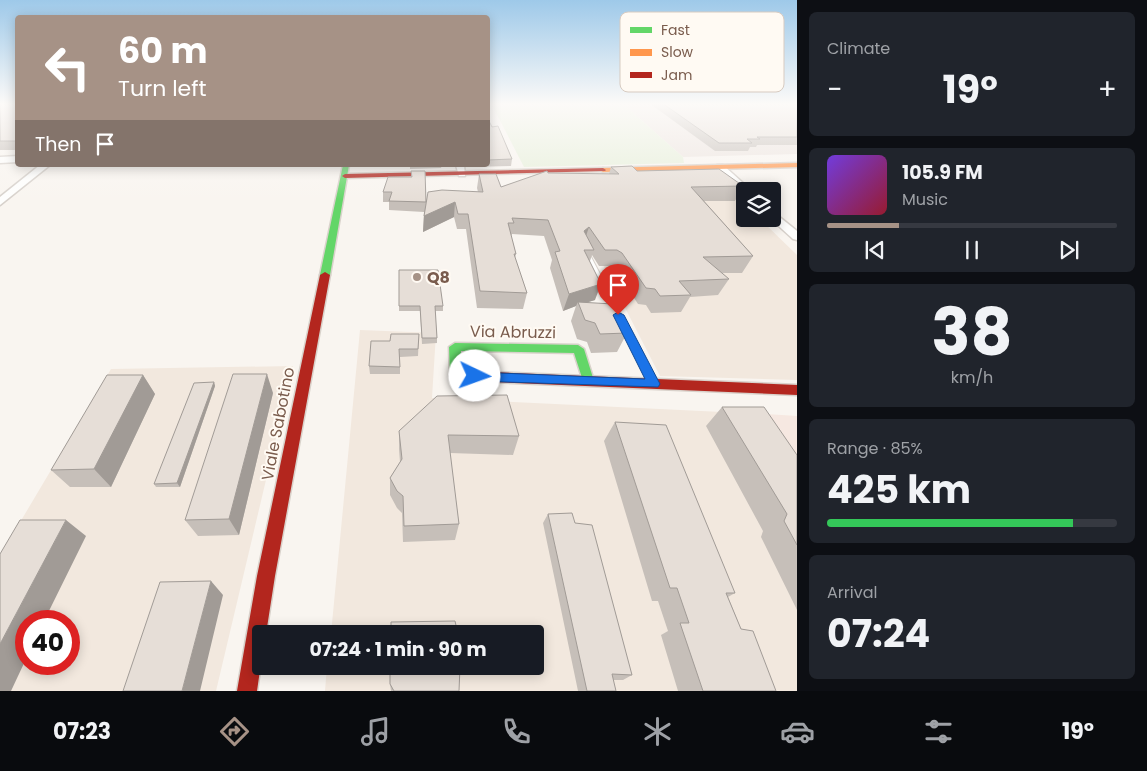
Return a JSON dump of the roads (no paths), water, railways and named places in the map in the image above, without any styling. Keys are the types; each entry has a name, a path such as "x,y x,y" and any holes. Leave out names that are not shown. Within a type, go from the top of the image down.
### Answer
{"street":[{"path":"0,160 15,159"},
{"path":"345,170 797,165"},
{"path":"0,202 44,167"},
{"path":"720,167 737,182"},
{"name":"Viale Sabotino","path":"247,691 266,576 345,170"},
{"path":"781,222 797,237"},
{"name":"Via Abruzzi","path":"588,381 578,349 455,346 456,376 797,390"}],"lane":[{"path":"583,246 654,384"}],"place":[{"name":"Q8","path":"417,277"}]}
